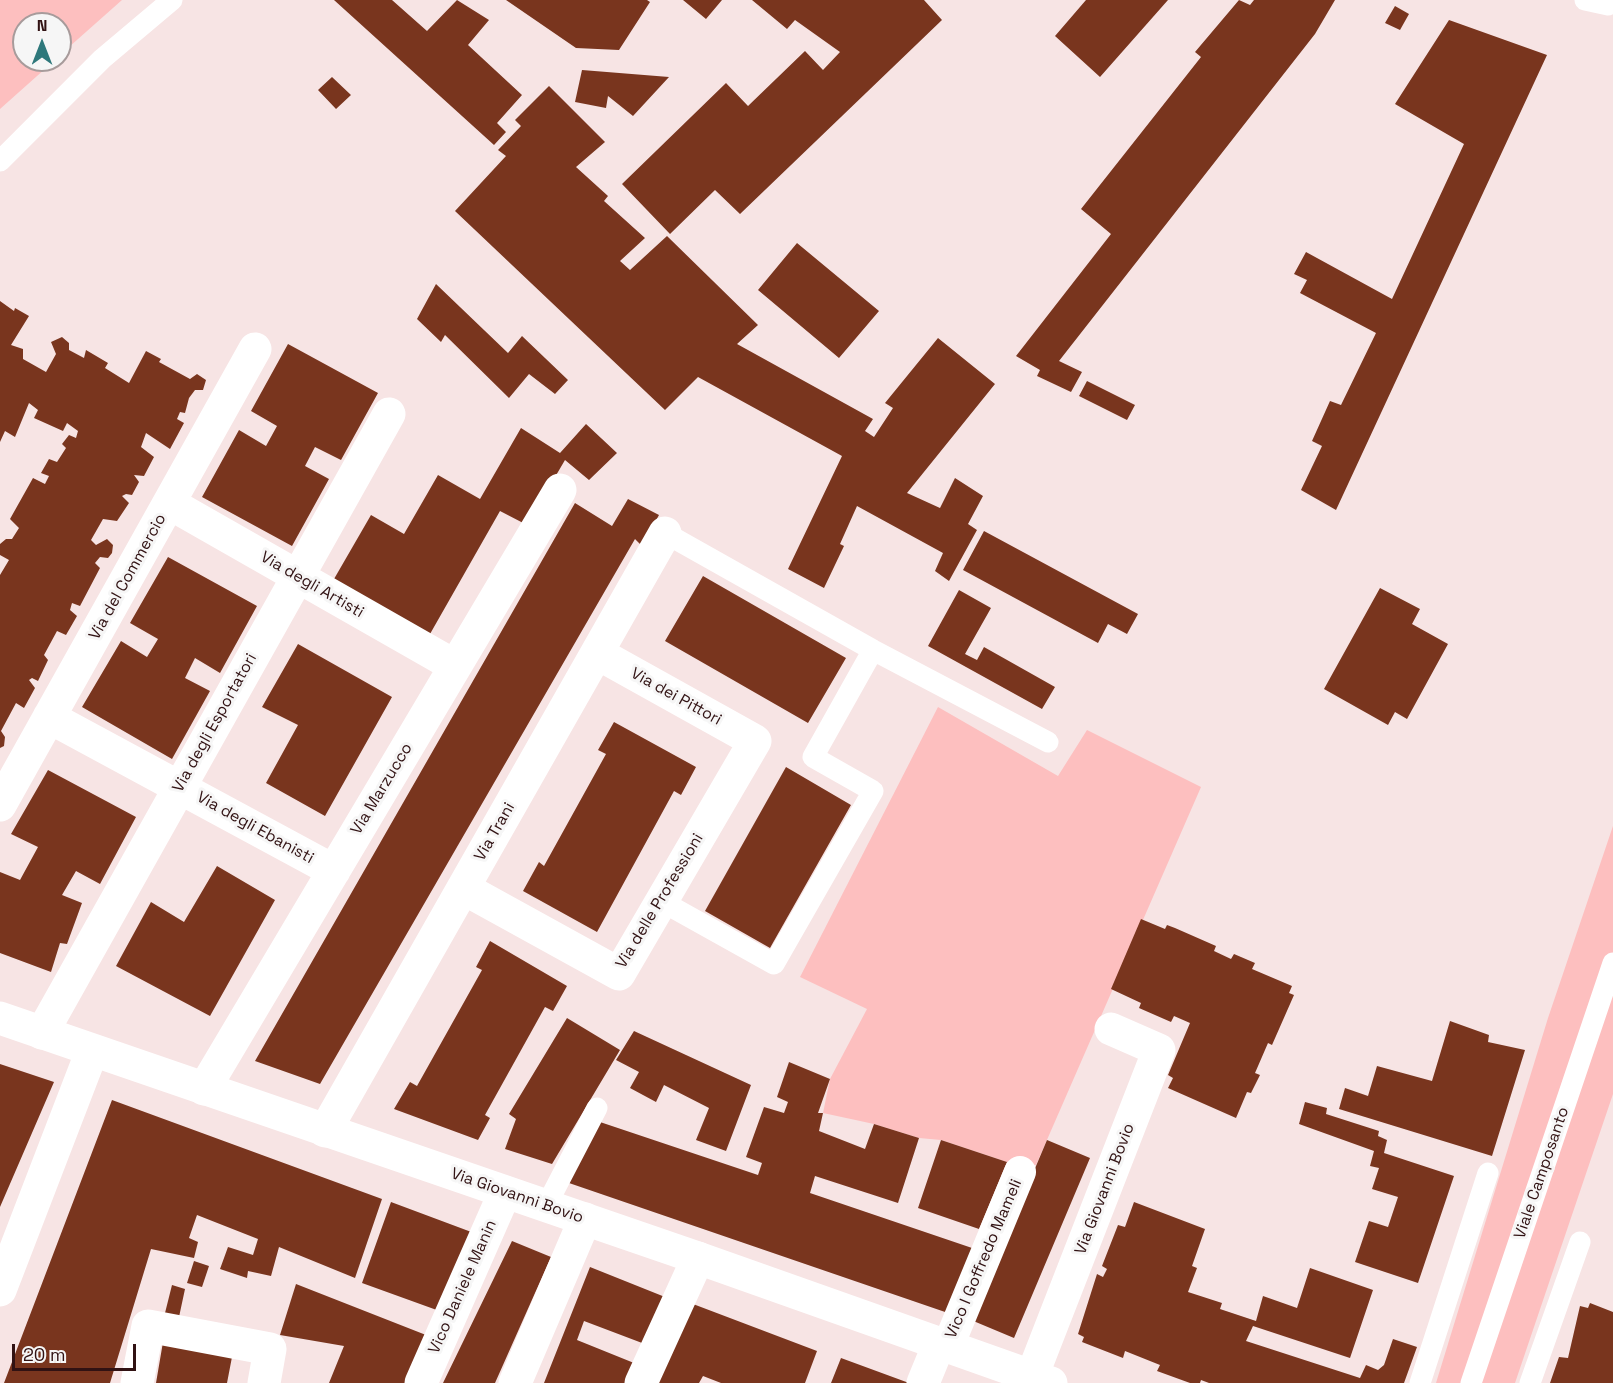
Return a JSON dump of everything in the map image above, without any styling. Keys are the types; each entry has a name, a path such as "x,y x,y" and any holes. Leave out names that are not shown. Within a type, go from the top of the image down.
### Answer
{"street":[{"name":"Via del Commercio","path":"0,805 255,349"},
{"name":"Via degli Esportatori","path":"42,1033 389,414"},
{"name":"Via Marzucco","path":"204,1089 560,490"},
{"name":"Via degli Artisti","path":"169,503 455,666"},
{"name":"Via Trani","path":"326,1131 665,532"},
{"name":"Via dei Pittori","path":"597,653 755,741"},
{"name":"Via degli Ebanisti","path":"50,717 334,871"},
{"name":"Via delle Professioni","path":"463,888 619,974 755,741"},
{"name":"Via Giovanni Bovio","path":"0,1018 698,1258 1041,1380 1159,1050 1110,1029"},
{"path":"0,1290 92,1051"},
{"name":"Vico I Goffredo Mameli","path":"944,1345 1020,1172"},
{"name":"Vico Daniele Manin","path":"421,1383 505,1192"},
{"path":"515,1383 585,1219"},
{"path":"641,1383 698,1258"},
{"path":"137,1383 148,1326 270,1348 264,1383"},
{"path":"923,1383 944,1345"}],"lane":[{"path":"0,161 102,59 172,0"},
{"path":"1585,0 1608,5"},
{"path":"665,532 873,650 1048,742"},
{"path":"661,901 774,964 873,791 813,757 873,650"},
{"name":"Viale Camposanto","path":"1471,1383 1613,963"},
{"path":"546,1206 597,1108"},
{"path":"1420,1383 1488,1173"},
{"path":"1530,1383 1580,1242"}],"shaded area":[{"path":"0,0 122,0 72,44 72,12 12,12 12,72 42,72 0,109"},
{"path":"938,707 1058,776 1087,730 1201,787 1036,1165 1007,1162 941,1140 919,1138 874,1124 823,1113 830,1079 867,1009 800,977"},
{"path":"1613,826 1613,1094 1515,1383 1436,1383 1548,1018"}],"building":[{"path":"334,0 392,0 427,31 457,0 489,20 468,45 522,95 497,123 506,132 494,145"},
{"path":"506,0 647,0 650,2 619,50 576,48"},
{"path":"683,0 722,0 706,19"},
{"path":"752,0 924,0 942,20 740,214 715,190 670,234 622,184 726,83 748,106 805,51 823,70 840,52 795,20 787,29"},
{"path":"1086,0 1168,0 1100,77 1055,36"},
{"path":"1239,0 1250,5 1254,0 1335,0 1315,34 1059,361 1082,372 1071,392 1037,376 1040,370 1016,356 1111,234 1081,209 1201,57 1195,52"},
{"path":"1395,6 1409,14 1400,30 1385,23"},
{"path":"1449,20 1547,55 1336,510 1301,490 1322,446 1312,441 1330,401 1341,405 1376,333 1300,293 1307,280 1294,274 1306,252 1392,299 1464,144 1395,104"},
{"path":"582,70 669,77 633,116 608,96 606,108 575,102"},
{"path":"332,77 351,95 336,109 318,90"},
{"path":"549,86 605,142 576,167 608,196 604,201 645,238 620,261 630,270 667,236 758,325 737,344 873,419 865,431 874,437 893,408 885,403 938,338 995,384 907,493 940,508 955,478 983,496 968,524 977,530 949,581 935,571 943,553 857,506 840,544 844,546 824,588 788,569 842,456 698,377 665,410 455,211 506,156 498,150 521,126 515,120"},
{"path":"797,243 879,311 839,358 758,290"},
{"path":"436,284 508,353 522,336 568,380 555,394 529,374 509,398 445,335 441,342 417,319"},
{"path":"0,301 14,311 15,308 29,316 11,345 23,349 23,359 46,372 56,354 51,342 62,337 69,343 69,350 84,358 86,350 108,363 105,368 129,383 146,351 161,359 159,362 190,379 197,374 206,380 203,390 195,390 189,398 185,413 180,412 177,419 184,423 170,449 146,433 141,447 154,457 144,476 134,475 139,482 132,495 122,496 129,503 117,521 103,519 91,540 96,545 107,539 113,545 112,553 108,558 100,557 95,563 100,568 80,606 72,603 70,610 77,616 66,635 57,631 44,655 48,660 38,681 32,678 29,680 35,688 24,708 16,703 1,731 5,737 4,746 0,748 0,575 9,560 0,555 0,544 6,539 12,539 19,528 10,519 33,478 45,484 49,476 41,473 49,459 57,462 66,448 62,444 69,435 76,438 78,431 67,423 63,431 34,418 38,410 29,403 15,437 5,431 0,442"},
{"path":"288,344 378,393 341,460 315,447 305,466 329,479 292,546 202,497 239,430 266,446 277,426 251,411"},
{"path":"1087,381 1135,405 1127,420 1079,396"},
{"path":"586,424 617,453 589,480 565,460 527,525 500,511 430,634 334,579 371,515 404,534 438,475 480,499 521,428 560,453"},
{"path":"628,499 659,515 642,546 635,539 320,1084 255,1061 575,503 612,526"},
{"path":"984,531 1138,614 1127,634 1108,624 1098,643 963,570"},
{"path":"168,557 257,606 220,673 195,658 185,678 210,691 172,759 82,707 121,641 147,657 158,639 130,623"},
{"path":"703,576 846,658 808,723 665,641"},
{"path":"1380,588 1420,609 1412,624 1448,644 1407,719 1395,712 1388,725 1324,689"},
{"path":"959,590 991,608 965,654 977,660 984,647 1055,687 1042,709 928,646"},
{"path":"298,644 392,697 325,816 266,783 298,725 262,707"},
{"path":"614,722 696,767 681,795 674,791 597,932 523,891 539,862 544,866 606,754 598,750"},
{"path":"786,767 851,805 770,948 705,911"},
{"path":"48,770 136,817 100,884 76,871 62,895 82,903 67,944 60,943 51,972 0,953 0,872 20,880 38,847 11,834"},
{"path":"217,866 275,900 210,1016 116,966 151,902 184,922"},
{"path":"1141,919 1165,929 1167,925 1216,946 1214,951 1231,959 1234,954 1255,963 1252,969 1292,986 1289,993 1294,995 1272,1045 1268,1043 1255,1073 1260,1075 1251,1093 1247,1092 1236,1118 1168,1088 1173,1078 1168,1075 1190,1023 1174,1016 1171,1022 1139,1008 1141,1003 1111,989"},
{"path":"490,941 567,986 553,1011 545,1007 485,1115 490,1118 478,1140 394,1109 410,1082 417,1086 482,970 476,967"},
{"path":"567,1018 620,1050 552,1164 505,1149 516,1119 509,1114"},
{"path":"1450,1021 1489,1035 1488,1042 1525,1050 1492,1156 1339,1109 1345,1088 1368,1096 1377,1066 1432,1081"},
{"path":"634,1031 751,1085 726,1151 696,1140 709,1108 664,1085 656,1102 630,1088 639,1072 616,1060"},
{"path":"789,1062 830,1079 818,1113 823,1113 819,1131 865,1149 874,1124 919,1138 898,1203 815,1176 810,1193 975,1249 948,1313 569,1183 600,1122 758,1175 762,1163 746,1157 764,1107 784,1113 788,1102 777,1097"},
{"path":"0,1064 54,1082 0,1207"},
{"path":"112,1100 382,1199 355,1278 279,1247 271,1276 248,1271 247,1278 220,1269 228,1247 253,1255 258,1239 197,1215 189,1238 198,1242 194,1258 151,1249 110,1383 4,1383"},
{"path":"1305,1102 1327,1108 1326,1114 1379,1131 1378,1136 1387,1140 1384,1153 1454,1176 1418,1283 1355,1262 1369,1221 1388,1227 1398,1197 1372,1189 1379,1168 1370,1166 1374,1151 1299,1124"},
{"path":"941,1140 1007,1162 979,1229 918,1208"},
{"path":"1047,1140 1090,1158 1014,1338 971,1320"},
{"path":"391,1202 474,1233 445,1313 362,1283"},
{"path":"1134,1202 1205,1229 1192,1266 1197,1268 1188,1292 1222,1303 1220,1309 1256,1321 1263,1296 1297,1308 1310,1268 1373,1290 1350,1358 1253,1326 1246,1341 1360,1378 1366,1365 1378,1370 1384,1365 1393,1339 1417,1347 1404,1383 1209,1383 1201,1380 1200,1383 1190,1383 1157,1371 1160,1365 1125,1351 1123,1358 1082,1342 1084,1337 1078,1334 1097,1274 1103,1277 1107,1269 1102,1266 1118,1225 1125,1227"},
{"path":"512,1241 551,1257 495,1383 443,1383"},
{"path":"194,1261 209,1266 202,1287 187,1283"},
{"path":"590,1267 670,1299 650,1346 584,1321 577,1340 634,1363 626,1383 544,1383"},
{"path":"296,1284 426,1335 408,1383 329,1383 344,1346 280,1335"},
{"path":"172,1285 185,1289 179,1317 165,1313"},
{"path":"1590,1303 1613,1312 1613,1383 1550,1383 1559,1357 1568,1358 1580,1306 1588,1308"},
{"path":"693,1304 817,1351 805,1383 721,1383 703,1376 699,1383 657,1383"},
{"path":"163,1342 232,1357 227,1383 156,1383"},
{"path":"841,1358 909,1383 831,1383"}]}
